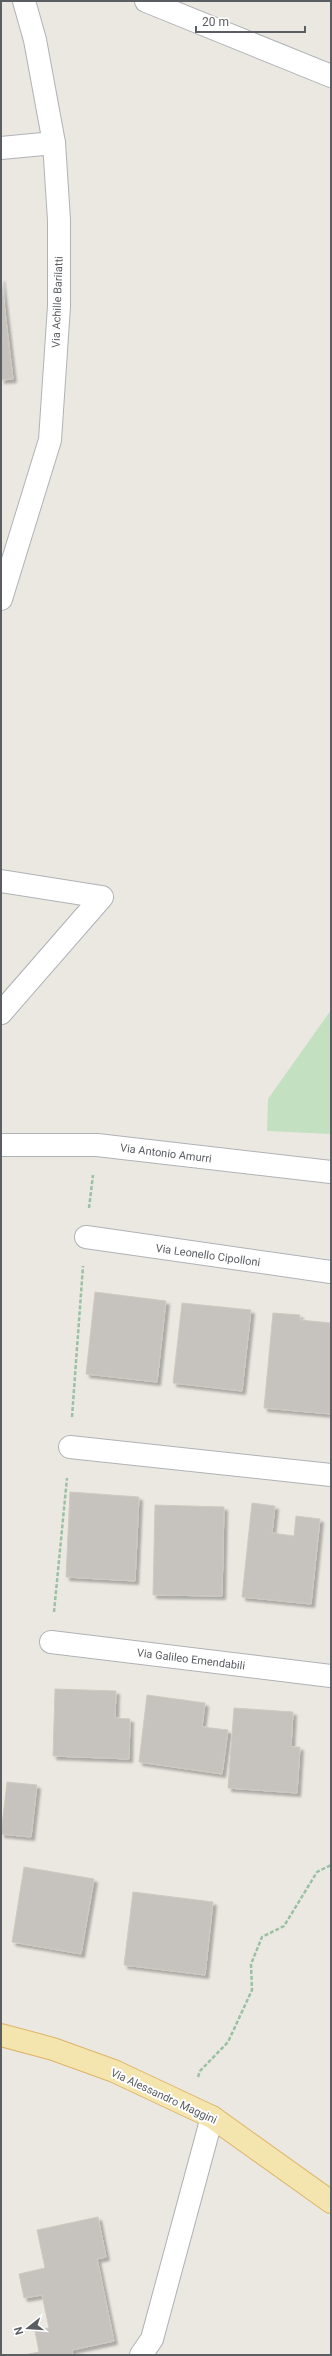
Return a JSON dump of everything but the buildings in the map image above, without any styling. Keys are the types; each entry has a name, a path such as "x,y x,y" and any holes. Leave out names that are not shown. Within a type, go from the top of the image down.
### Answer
{"main road":[{"name":"Via Alessandro Maggini","path":"1,2034 53,2049 114,2071 187,2104 212,2117 331,2202"}],"street":[{"name":"Via Achille Barilatti","path":"1,599 50,440 59,306 59,220 54,143 35,40 24,1"},
{"path":"146,1 331,76"},
{"path":"1,148 54,143"},
{"path":"1,880 102,897 2,1010"},
{"name":"Via Antonio Amurri","path":"1,1145 96,1145 331,1172"},
{"name":"Via Leonello Cipolloni","path":"86,1237 331,1272"},
{"path":"70,1447 331,1475"},
{"name":"Via Galileo Emendabili","path":"52,1642 331,1676"},
{"path":"141,2355 152,2338 212,2117"}],"path":[{"path":"86,1237 96,1145"},
{"path":"187,2104 200,2071 228,2042 252,1990 251,1964 262,1938 284,1926 317,1872 331,1865"}],"green space":[{"path":"331,1010 331,1134 267,1131 268,1099"}]}
